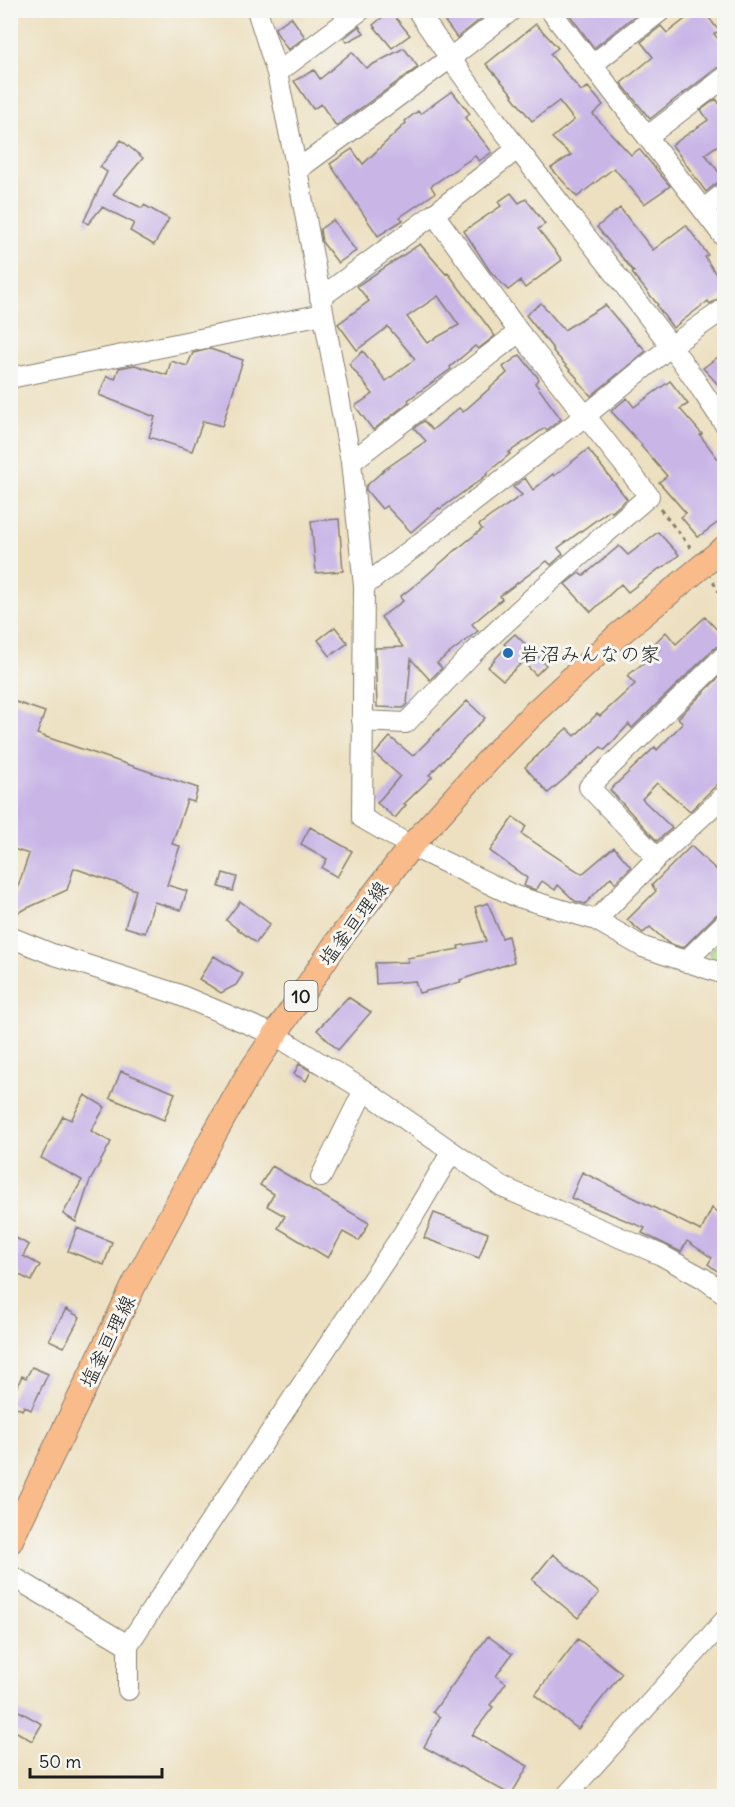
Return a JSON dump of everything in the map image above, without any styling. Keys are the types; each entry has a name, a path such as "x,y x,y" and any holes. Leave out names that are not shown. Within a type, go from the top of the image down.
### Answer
{"main road":[{"name":"塩釜亘理線","path":"13,1531 135,1282 218,1128 246,1078 337,942 411,846 486,762 531,716 617,636 724,549"}],"street":[{"path":"257,10 277,73 351,462 364,586 362,818 411,846 515,896 596,920 643,947 724,974"},
{"path":"277,73 361,10"},
{"path":"417,10 449,59 671,346 724,423"},
{"path":"297,170 512,10"},
{"path":"550,10 724,237"},
{"path":"592,65 662,10"},
{"path":"648,136 724,78"},
{"path":"10,378 321,306 517,149"},
{"path":"704,209 724,193"},
{"path":"362,721 406,723 473,653 544,587 649,496 519,332 434,214"},
{"path":"364,586 585,416 671,346 724,309"},
{"path":"351,462 519,332"},
{"path":"657,858 589,787 724,656"},
{"path":"596,920 657,858 724,796"},
{"path":"685,962 724,924"},
{"path":"10,937 52,954 177,994 275,1035 364,1090 502,1187 661,1255 704,1278 724,1293"},
{"path":"321,1177 364,1090"},
{"path":"128,1690 128,1645 398,1241 451,1153"},
{"path":"10,1575 128,1645"},
{"path":"566,1797 724,1621"}],"path":[{"path":"649,496 692,549"},
{"path":"713,582 724,600"}],"green space":[{"path":"724,937 724,964 711,961 709,952"}],"building":[{"path":"450,10 492,10 457,38 441,16"},
{"path":"566,10 642,10 594,48"},
{"path":"697,10 703,10 719,31 714,34 724,46 724,66 717,68 650,119 621,83 653,57 641,42 661,26 667,33"},
{"path":"390,11 410,35 392,48 373,25"},
{"path":"291,17 305,37 288,50 275,28"},
{"path":"536,24 558,48 550,54 581,91 588,87 603,105 593,114 631,155 639,149 670,186 644,204 614,168 577,197 551,168 571,155 552,138 574,120 559,101 532,121 486,64"},
{"path":"359,26 364,33 347,42 344,38"},
{"path":"404,48 418,67 336,126 321,104 313,109 294,81 314,70 320,79 352,52 366,68"},
{"path":"452,91 470,114 465,118 492,152 479,161 475,156 431,186 435,193 400,217 403,220 378,236 330,164 352,149 363,164 406,123 405,121 418,111 420,114"},
{"path":"716,99 724,110 724,141 705,154 724,181 717,183 706,192 672,145 708,120 701,110"},
{"path":"121,140 143,158 113,194 142,208 144,205 169,219 154,245 130,231 134,223 102,207 88,224 84,221 107,172 100,167"},
{"path":"511,193 519,203 526,199 545,224 538,229 562,260 525,288 520,281 508,290 490,271 464,231 501,206 498,202"},
{"path":"620,208 653,250 686,225 708,255 705,257 724,287 724,295 710,304 708,301 673,328 632,273 634,272 597,227"},
{"path":"333,220 356,251 338,263 322,242 320,229"},
{"path":"420,244 446,274 448,273 495,336 478,349 475,346 450,367 451,369 408,400 409,402 373,430 355,406 373,394 349,364 363,351 386,381 415,359 388,327 357,350 338,324 369,301 357,286","holes":["438,296 459,325 427,343 407,317"]},
{"path":"541,303 564,330 605,305 646,351 591,396 526,315"},
{"path":"210,349 243,360 222,426 203,421 192,451 149,437 155,417 99,395 107,376 115,379 119,368 135,365 167,375 171,361 187,366 193,353"},
{"path":"520,355 539,379 535,383 561,419 508,453 510,454 487,475 439,508 411,532 386,506 382,509 366,490 366,486 385,469 426,441 414,428 424,421 432,430 459,408 463,412 507,373 503,367"},
{"path":"718,357 724,365 724,391 703,368"},
{"path":"670,381 688,404 680,409 702,434 700,435 724,467 724,518 698,537 681,517 686,513 659,482 667,476 611,411 627,398 634,407"},
{"path":"588,449 627,499 612,512 610,510 558,548 563,554 551,565 547,561 500,596 502,599 472,624 478,631 437,663 442,668 430,680 411,659 407,704 403,708 377,707 375,648 403,647 381,617 403,601 400,597 482,529 479,525 522,495 513,487 525,478 533,490"},
{"path":"339,519 343,571 316,573 311,521"},
{"path":"658,532 679,555 628,592 621,584 591,612 565,584 579,573 583,576 619,546 628,555"},
{"path":"705,617 724,637 724,644 716,647 632,728 629,724 605,750 601,747 548,793 525,767 567,728 575,736 597,714 600,716 635,684 627,676 661,649 655,643 666,632 676,644"},
{"path":"335,627 348,643 330,656 318,640"},
{"path":"515,634 546,665 536,675 523,662 503,680 488,667 507,646 504,644"},
{"path":"724,672 724,778 690,811 657,783 642,799 672,828 657,841 610,790 655,747 657,750 683,723 678,718"},
{"path":"10,700 45,712 37,734 198,788 194,802 187,800 172,844 180,846 167,885 187,891 181,910 154,902 145,933 125,927 136,890 74,868 67,890 10,916 29,854 10,848"},
{"path":"467,701 485,718 429,775 432,777 404,804 406,805 395,818 377,803 400,776 375,754 390,737 413,756"},
{"path":"513,817 526,826 522,834 582,874 614,847 631,867 615,883 611,877 585,904 575,901 558,885 555,890 542,881 536,890 524,886 527,878 490,851"},
{"path":"310,827 352,851 337,877 322,868 327,859 301,844"},
{"path":"691,846 724,877 724,912 716,915 683,948 668,943 650,927 643,933 627,920 656,891 652,885"},
{"path":"223,873 237,877 233,891 219,887"},
{"path":"240,901 270,924 256,943 226,920"},
{"path":"488,903 502,938 508,936 514,962 460,980 461,982 419,993 415,981 376,984 375,963 409,962 407,958 459,949 458,946 486,941 475,907"},
{"path":"214,956 243,974 236,985 221,993 199,979"},
{"path":"348,997 371,1012 338,1050 317,1030"},
{"path":"299,1064 311,1071 306,1081 294,1074"},
{"path":"121,1071 175,1093 164,1120 110,1098"},
{"path":"85,1095 105,1107 91,1131 111,1142 89,1183 76,1222 63,1214 82,1180 41,1158 63,1116 71,1120"},
{"path":"272,1166 369,1223 359,1241 343,1232 328,1258 278,1228 285,1216 267,1206 274,1194 260,1185"},
{"path":"582,1172 701,1231 712,1208 724,1218 724,1276 708,1264 712,1258 687,1241 681,1252 642,1233 645,1228 571,1198"},
{"path":"434,1213 488,1233 479,1258 424,1238"},
{"path":"77,1228 112,1242 104,1265 68,1251"},
{"path":"16,1238 29,1245 23,1256 40,1265 31,1281 14,1272 10,1278 10,1248"},
{"path":"66,1309 80,1317 64,1347 49,1340"},
{"path":"32,1367 48,1374 31,1410 24,1406 22,1410 10,1404 10,1401 22,1376 26,1378"},
{"path":"553,1554 599,1593 578,1618 532,1580"},
{"path":"488,1636 512,1654 496,1676 506,1683 490,1705 493,1707 472,1735 528,1766 511,1795 424,1747 440,1717 433,1712"},
{"path":"578,1639 622,1673 578,1729 535,1695"},
{"path":"10,1706 42,1724 32,1741 10,1728"}],"place":[{"name":"岩沼みんなの家","path":"508,653"}]}
